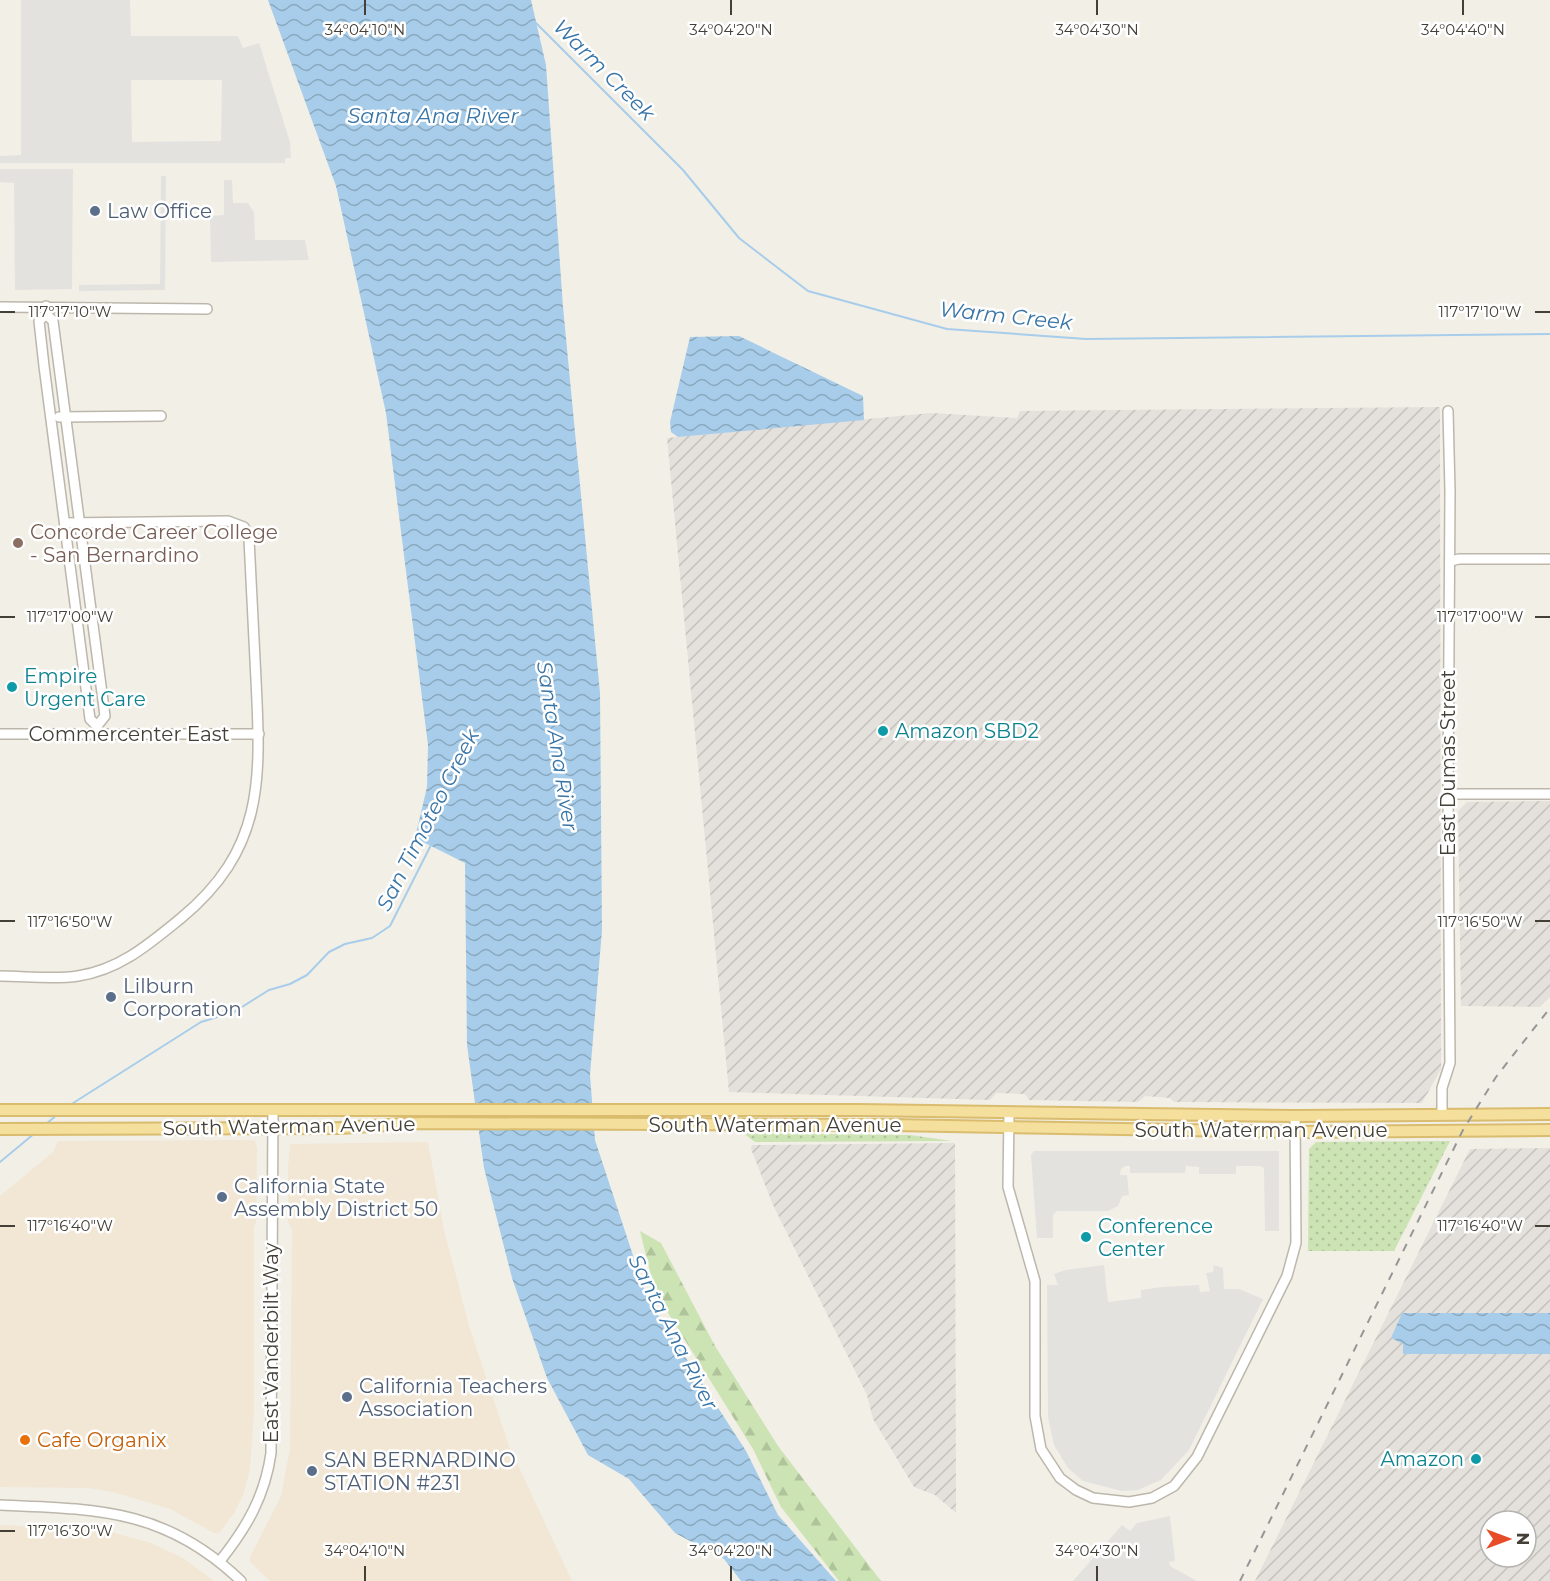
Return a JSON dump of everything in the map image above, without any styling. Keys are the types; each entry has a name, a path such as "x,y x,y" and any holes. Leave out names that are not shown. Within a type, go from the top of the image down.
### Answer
{"main road":[{"name":"South Waterman Avenue","path":"0,1110 703,1111 1295,1116 1550,1114"},
{"name":"South Waterman Avenue","path":"0,1129 703,1124 1294,1132 1550,1131"}],"street":[{"path":"0,307 46,310 207,309"},
{"path":"46,310 53,321 105,716 98,731"},
{"path":"46,310 39,321 90,719 98,731"},
{"name":"East Dumas Street","path":"1442,1114 1442,1089 1450,1064 1448,411"},
{"path":"51,417 161,416"},
{"path":"0,976 77,976 112,967 131,957 202,901 216,885 247,830 258,783 259,734 249,539 244,527 228,521 65,523"},
{"path":"1450,561 1459,559 1550,559"},
{"name":"Commercenter East","path":"0,734 98,731 259,734"},
{"path":"1448,794 1550,794"},
{"name":"East Vanderbilt Way","path":"220,1561 242,1534 256,1508 268,1475 271,1453 273,1111"},
{"path":"1009,1113 1008,1187 1035,1281 1035,1416 1041,1449 1060,1478 1094,1498 1129,1502 1152,1498 1174,1486 1197,1457 1287,1276 1296,1243 1295,1116"},
{"path":"0,1505 86,1508 150,1522 177,1534 220,1561 241,1581"}],"shaded area":[{"path":"21,0 130,0 131,36 238,36 243,48 259,43 290,142 291,158 285,158 285,163 0,163 0,156 21,155","holes":["131,80 222,80 221,141 132,142"]},
{"path":"0,169 73,169 72,289 15,290 14,183 0,182"},
{"path":"161,176 166,176 165,290 79,291 79,285 160,284"},
{"path":"224,180 232,180 233,203 248,203 254,212 255,240 305,240 309,260 211,262 210,216 224,215"},
{"path":"1440,407 1441,1069 1422,1103 1174,1102 1170,1098 1145,1096 1138,1102 1029,1100 1025,1094 996,1093 990,1100 729,1092 667,438 931,413 1017,418 1020,411"},
{"path":"1550,801 1550,997 1540,1007 1461,1006 1458,811 1467,802"},
{"path":"58,1141 255,1141 257,1148 254,1228 254,1413 250,1469 244,1493 234,1513 219,1533 214,1533 170,1509 113,1492 88,1488 0,1487 0,1196 53,1152"},
{"path":"428,1142 444,1230 470,1329 509,1446 572,1581 270,1581 250,1562 250,1557 281,1496 290,1449 292,1229 288,1222 288,1168 290,1144"},
{"path":"955,1143 956,1513 935,1495 914,1487 873,1419 867,1395 773,1205 751,1149 752,1145"},
{"path":"1550,1148 1550,1581 1255,1581 1470,1149"},
{"path":"1034,1151 1279,1151 1279,1231 1265,1231 1264,1168 1260,1166 1236,1166 1236,1174 1199,1174 1199,1167 1186,1166 1185,1173 1130,1173 1130,1166 1125,1166 1121,1169 1120,1175 1127,1175 1129,1195 1122,1196 1118,1206 1108,1211 1057,1211 1053,1215 1053,1238 1037,1238 1031,1155"},
{"path":"1104,1265 1108,1302 1141,1298 1141,1290 1162,1287 1199,1285 1200,1292 1210,1291 1206,1273 1213,1272 1214,1265 1223,1268 1224,1289 1239,1289 1263,1299 1189,1450 1161,1480 1138,1490 1122,1491 1083,1481 1068,1468 1054,1445 1048,1417 1047,1285 1058,1285 1054,1274 1065,1270"},
{"path":"1170,1516 1175,1561 1169,1562 1170,1566 1197,1581 1073,1581 1122,1525 1130,1531 1137,1523"},
{"path":"0,1525 104,1530 151,1543 183,1558 214,1581 0,1581"}],"green space":[{"path":"743,1133 910,1135 952,1141 755,1142"},
{"path":"1450,1141 1394,1251 1308,1251 1309,1149 1316,1142"},
{"path":"640,1231 661,1243 715,1346 778,1446 881,1581 839,1581 781,1507 753,1449 655,1292"}],"water":[{"name":"Santa Ana River","path":"268,0 531,0 546,65 563,307 600,693 602,930 590,1075 595,1140 647,1298 746,1451 778,1515 836,1581 741,1581 724,1559 675,1533 629,1479 588,1455 547,1378 512,1278 484,1168 467,1045 465,863 415,838 427,787 428,745 386,413 336,186"},
{"path":"739,336 863,396 864,420 678,437 671,432 670,422 690,337"},
{"path":"1402,1313 1550,1313 1550,1354 1403,1354 1403,1344 1391,1338"}],"waterway":[{"name":"Warm Creek","path":"536,23 683,170 739,238 808,291 947,329 1086,339 1550,334"},
{"name":"San Timoteo Creek","path":"70,1105 201,1022 234,1012 269,990 290,984 307,975 329,952 345,944 372,938 390,926 431,845"},
{"name":"San Timoteo Creek","path":"46,1124 58,1114"},
{"name":"San Timoteo Creek","path":"0,1162 35,1133"}],"railway":[{"path":"1240,1581 1463,1130 1496,1077 1550,1008"}],"place":[{"name":"Law Office","path":"95,211"},
{"name":"Concorde Career College - San Bernardino","path":"18,543"},
{"name":"Empire Urgent Care","path":"12,687"},
{"name":"Amazon SBD2","path":"883,731"},
{"name":"Lilburn Corporation","path":"111,997"},
{"name":"California State Assembly District 50","path":"222,1197"},
{"name":"Conference Center","path":"1086,1237"},
{"name":"California Teachers Association","path":"347,1397"},
{"name":"Cafe Organix","path":"25,1440"},
{"name":"Amazon","path":"1476,1459"},
{"name":"SAN BERNARDINO STATION #231","path":"312,1471"}]}
